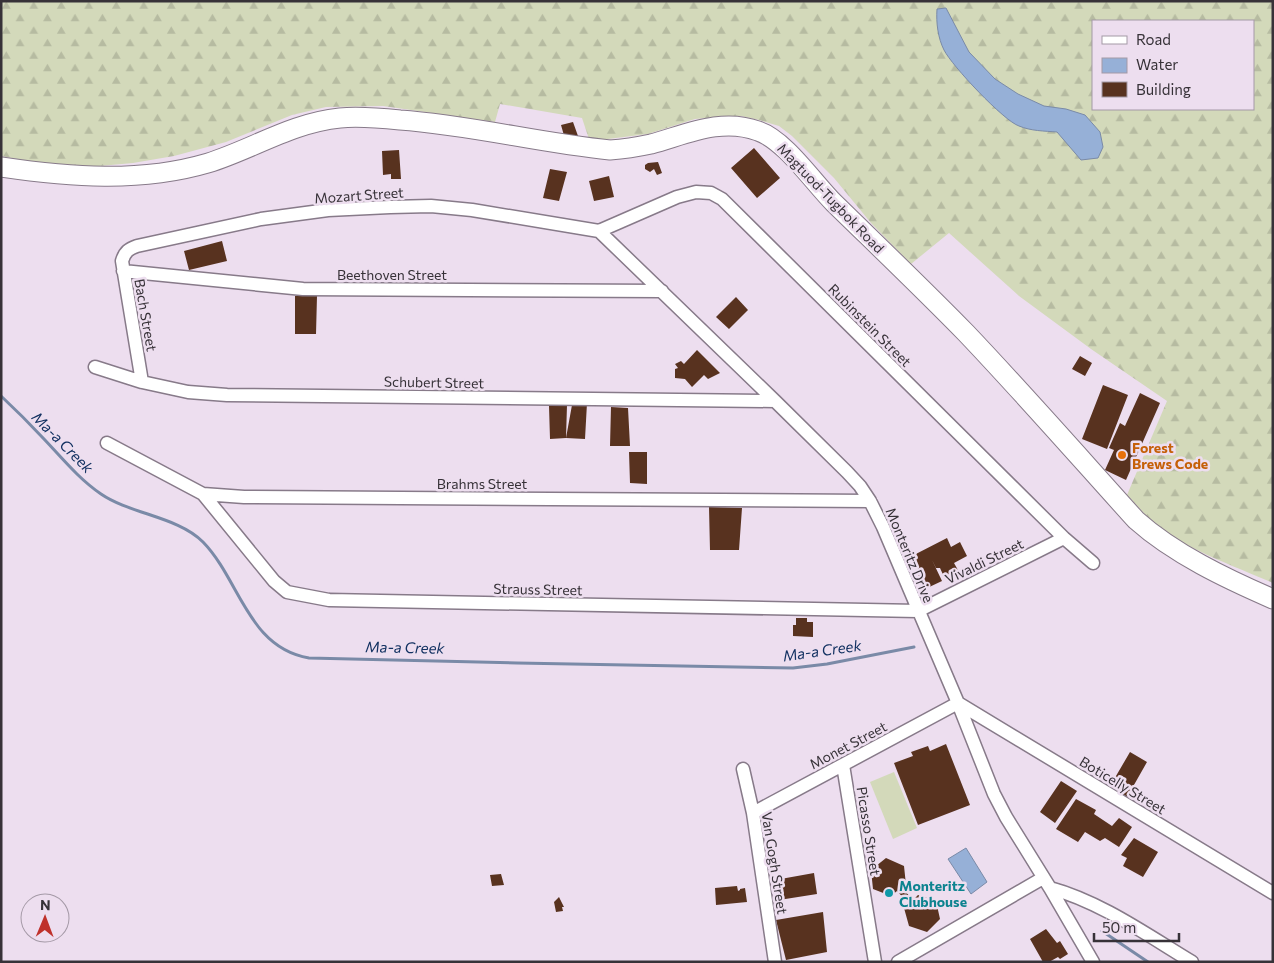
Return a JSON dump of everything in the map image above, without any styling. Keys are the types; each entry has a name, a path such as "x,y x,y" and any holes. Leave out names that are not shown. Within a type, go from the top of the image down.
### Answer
{"main road":[{"name":"Magtuod-Tugbok Road","path":"1,168 85,177 126,176 165,172 207,163 288,130 317,121 341,118 414,121 610,150 651,144 702,128 741,127 758,131 770,137 783,148 832,200 966,334 1136,520 1153,535 1179,551 1273,599"}],"street":[{"name":"Rubinstein Street","path":"599,231 677,197 696,192 711,193 722,199 1064,538 1093,563"},
{"name":"Mozart Street","path":"124,254 137,246 260,219 328,210 431,206 472,210 599,231"},
{"name":"Monteritz Drive","path":"599,231 860,486 883,527 958,703 994,794 1093,962"},
{"name":"Bach Street","path":"124,254 122,261 123,271 142,382"},
{"name":"Beethoven Street","path":"123,271 304,289 662,291"},
{"name":"Schubert Street","path":"95,367 142,382 188,392 227,395 775,401"},
{"name":"Brahms Street","path":"107,443 203,494 254,497 870,501"},
{"name":"Strauss Street","path":"203,494 274,581 287,592 329,600 918,611"},
{"name":"Vivaldi Street","path":"918,611 1064,538"},
{"name":"Monet Street","path":"753,813 958,703"},
{"name":"Boticelly Street","path":"958,703 1273,893"},
{"name":"Picasso Street","path":"844,765 875,962"},
{"name":"Van Gogh Street","path":"744,769 753,813 775,962"},
{"path":"898,962 1047,883 1093,904 1192,962"}],"green space":[{"path":"1,1 1273,1 1273,583 1209,556 1177,539 1151,521 1127,495 1167,401 1091,349 1019,296 949,233 911,264 871,223 834,178 792,136 779,126 741,116 719,117 695,119 648,134 608,139 589,139 582,118 500,104 495,122 383,106 326,107 292,115 226,142 174,156 133,163 89,167 51,165 1,156"},
{"path":"894,772 917,828 893,839 870,782"}],"water":[{"path":"946,8 969,52 995,79 1018,94 1044,106 1066,109 1085,115 1100,132 1103,147 1098,158 1081,160 1057,132 1033,130 1019,126 991,104 957,68 944,50 938,30 937,9"},
{"path":"966,848 987,882 971,894 948,859"}],"building":[{"path":"573,122 578,136 565,139 561,125"},
{"path":"754,148 780,178 757,198 731,168"},
{"path":"399,150 401,179 391,179 391,174 383,175 382,151"},
{"path":"658,162 662,173 657,175 654,169 650,172 645,169 645,165 648,163"},
{"path":"550,169 567,172 559,201 543,198"},
{"path":"609,176 614,197 594,201 589,181"},
{"path":"222,241 227,261 189,270 184,251"},
{"path":"295,296 317,296 316,334 295,334"},
{"path":"736,297 748,310 729,329 716,317"},
{"path":"697,350 720,373 708,379 704,375 692,387 685,379 675,378 675,369 678,368 675,364 681,361 684,364"},
{"path":"1080,356 1092,363 1085,376 1072,369"},
{"path":"1103,385 1128,395 1107,449 1082,439"},
{"path":"1140,393 1160,403 1126,480 1105,470 1114,450 1109,448 1120,423 1125,426"},
{"path":"587,403 585,439 566,438 572,405"},
{"path":"567,405 566,438 550,439 549,406"},
{"path":"611,407 628,408 630,446 610,446"},
{"path":"629,452 647,452 647,484 630,483"},
{"path":"709,507 742,508 739,550 710,550"},
{"path":"947,538 951,547 960,542 967,556 954,563 959,572 945,579 940,568 936,568 932,560 942,581 925,589 910,557"},
{"path":"796,618 807,618 807,622 813,622 813,637 793,636 793,625 796,625"},
{"path":"946,744 970,805 918,825 894,763 913,756 911,752 928,746 930,751"},
{"path":"1130,752 1147,762 1126,799 1109,788"},
{"path":"1061,781 1077,791 1055,823 1040,812"},
{"path":"1076,799 1096,810 1094,814 1112,826 1119,818 1132,827 1119,847 1105,838 1100,841 1085,832 1078,842 1056,829"},
{"path":"1134,838 1158,852 1143,877 1123,866 1127,858 1121,855"},
{"name":"Monteritz Clubhouse","path":"886,858 904,866 906,885 902,888 913,900 918,895 936,901 940,919 927,932 909,926 904,908 909,904 897,891 891,896 873,889 871,870"},
{"path":"814,873 817,894 779,900 775,880"},
{"path":"501,874 504,885 492,886 490,875"},
{"path":"737,886 738,891 745,888 747,902 716,905 715,888"},
{"path":"559,897 564,907 562,907 563,911 556,912 554,902"},
{"path":"823,912 827,952 786,960 776,920"},
{"path":"1046,929 1057,943 1060,941 1068,954 1060,959 1058,957 1049,962 1043,962 1030,939"}],"waterway":[{"name":"Ma-a Creek","path":"1,396 78,475 101,494 113,501 181,527 203,542 216,557 258,627 272,641 288,652 309,658 793,668 827,664 914,647"},
{"name":"Ma-a Creek","path":"1102,931 1148,962"}],"place":[{"name":"Forest Brews Code","path":"1122,455"},
{"name":"Monteritz Clubhouse","path":"889,893"}]}
